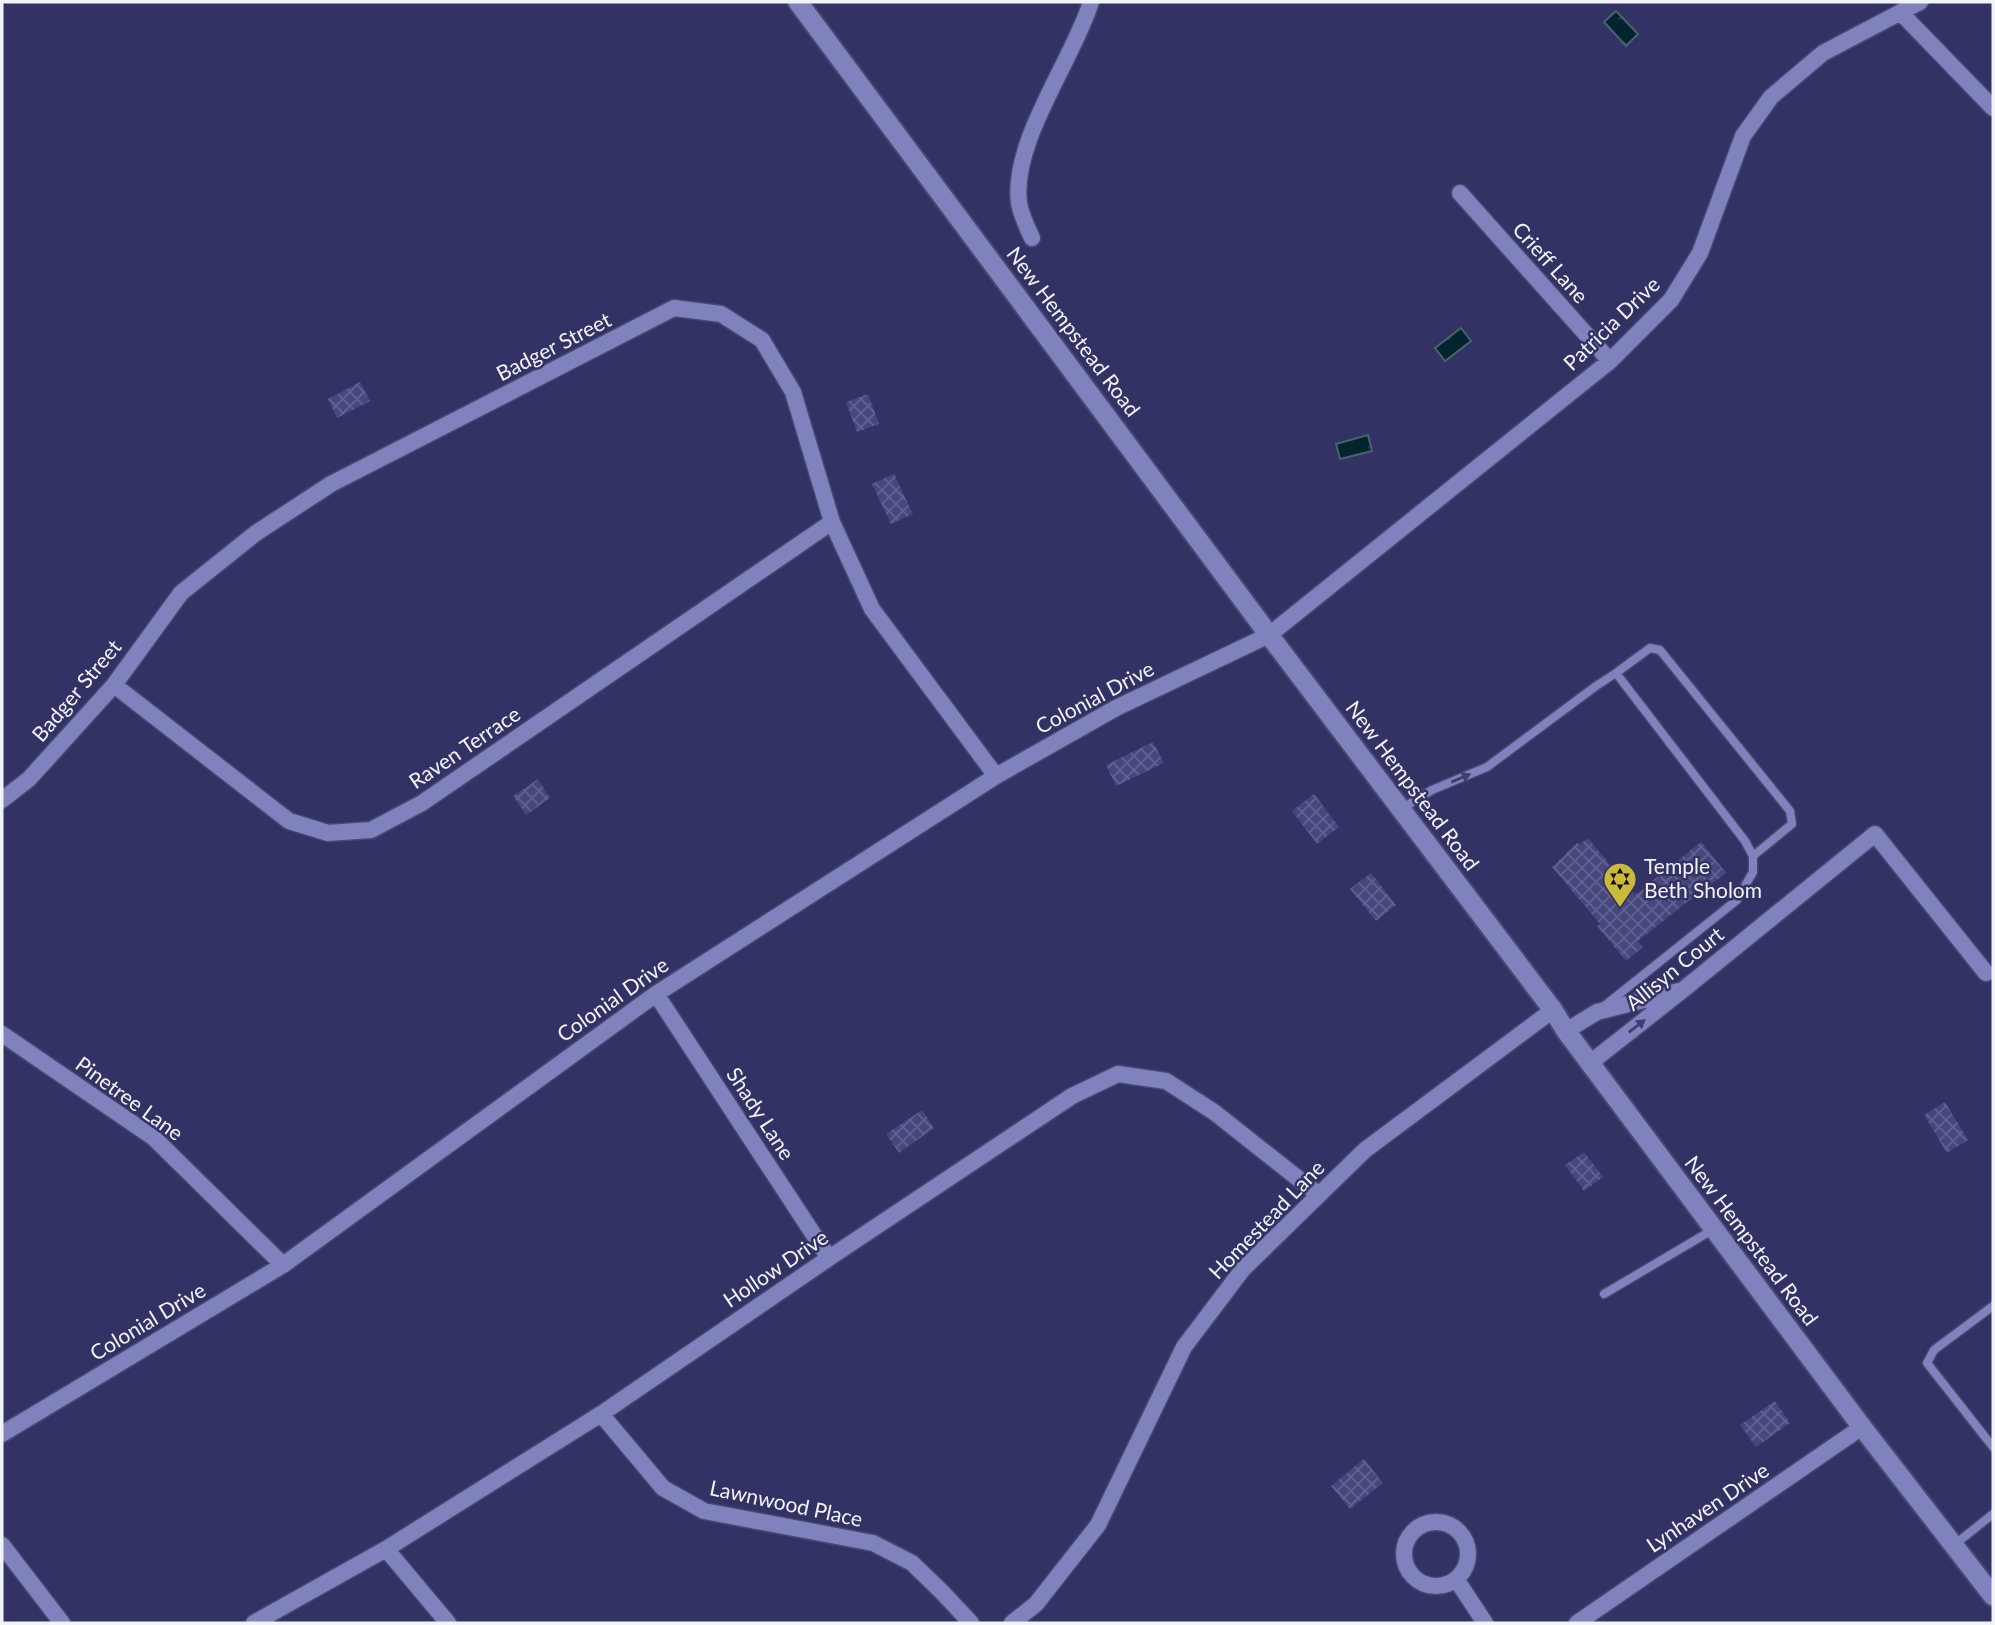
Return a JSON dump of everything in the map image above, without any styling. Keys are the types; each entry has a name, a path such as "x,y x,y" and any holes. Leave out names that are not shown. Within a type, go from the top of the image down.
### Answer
{"street":[{"name":"New Hempstead Road","path":"798,2 1862,1427 1993,1596"},
{"path":"1032,238 1019,203 1022,163 1032,134 1091,2"},
{"name":"Patricia Drive","path":"1269,635 1610,361 1671,300 1700,253 1743,136 1771,97 1823,52 1920,2"},
{"path":"1901,13 1993,108"},
{"name":"Crieff Lane","path":"1460,192 1610,361"},
{"name":"Badger Street","path":"2,800 29,779 114,685 181,593 256,533 331,484 674,308 721,314 762,340 793,392 832,522 872,609 996,776"},
{"name":"Raven Terrace","path":"114,685 289,821 328,834 371,830 422,803 832,522"},
{"name":"Colonial Drive","path":"2,1434 283,1265 656,994 996,776 1116,708 1269,635"},
{"name":"Allisyn Court","path":"1590,1063 1875,834 1986,973"},
{"path":"1566,1031 1597,1012 1684,989"},
{"name":"Shady Lane","path":"656,994 829,1258"},
{"name":"Homestead Lane","path":"1012,1623 1036,1604 1098,1525 1184,1347 1243,1269 1365,1150 1553,1010"},
{"name":"Pinetree Lane","path":"2,1034 154,1138 283,1265"},
{"name":"Hollow Drive","path":"254,1623 386,1549 601,1414 1072,1096 1118,1074 1166,1082 1214,1112 1319,1195"},
{"name":"Lawnwood Place","path":"601,1414 663,1488 704,1511 873,1544 912,1563 971,1623"},
{"name":"Lynhaven Drive","path":"1577,1623 1862,1427"},
{"path":"1432,1522 1443,1523 1462,1536 1467,1546 1468,1560 1464,1571 1456,1579 1439,1586 1428,1585 1418,1581 1409,1571 1405,1561 1405,1549 1410,1535 1418,1527 1432,1522"},
{"path":"2,1545 62,1623"},
{"path":"386,1549 447,1623"},
{"path":"1456,1579 1485,1623"}],"lane":[{"path":"1401,809 1432,790 1487,767 1650,648 1660,650 1790,811 1792,824 1754,856"},
{"path":"1597,1012 1737,900 1753,873 1754,856 1616,673"},
{"path":"1604,1294 1714,1229"},
{"path":"1993,1306 1934,1350 1927,1363 1993,1447"},
{"path":"1954,1545 1993,1514"}],"water":[{"path":"1616,11 1638,34 1626,46 1604,22"},
{"path":"1461,328 1471,341 1445,361 1435,348"},
{"path":"1368,435 1372,451 1340,459 1336,444"}],"building":[{"path":"360,382 370,401 337,418 328,399"},
{"path":"868,394 879,424 857,432 846,402"},
{"path":"894,474 913,514 891,524 872,484"},
{"path":"1153,742 1164,763 1116,786 1106,765"},
{"path":"538,779 550,798 526,815 513,796"},
{"path":"1314,794 1339,827 1317,844 1292,811"},
{"path":"1588,838 1635,895 1701,842 1726,873 1638,941 1643,947 1626,961 1597,926 1600,924 1552,867 1577,843 1580,844"},
{"path":"1371,873 1396,905 1376,921 1350,889"},
{"path":"1945,1102 1968,1140 1947,1153 1924,1115"},
{"path":"922,1110 934,1128 899,1153 886,1134"},
{"path":"1584,1152 1603,1177 1584,1191 1565,1165"},
{"path":"1775,1401 1790,1423 1756,1447 1740,1425"},
{"path":"1364,1459 1383,1483 1350,1509 1331,1486"}],"place":[{"name":"Temple Beth Sholom","path":"1620,909"}]}
